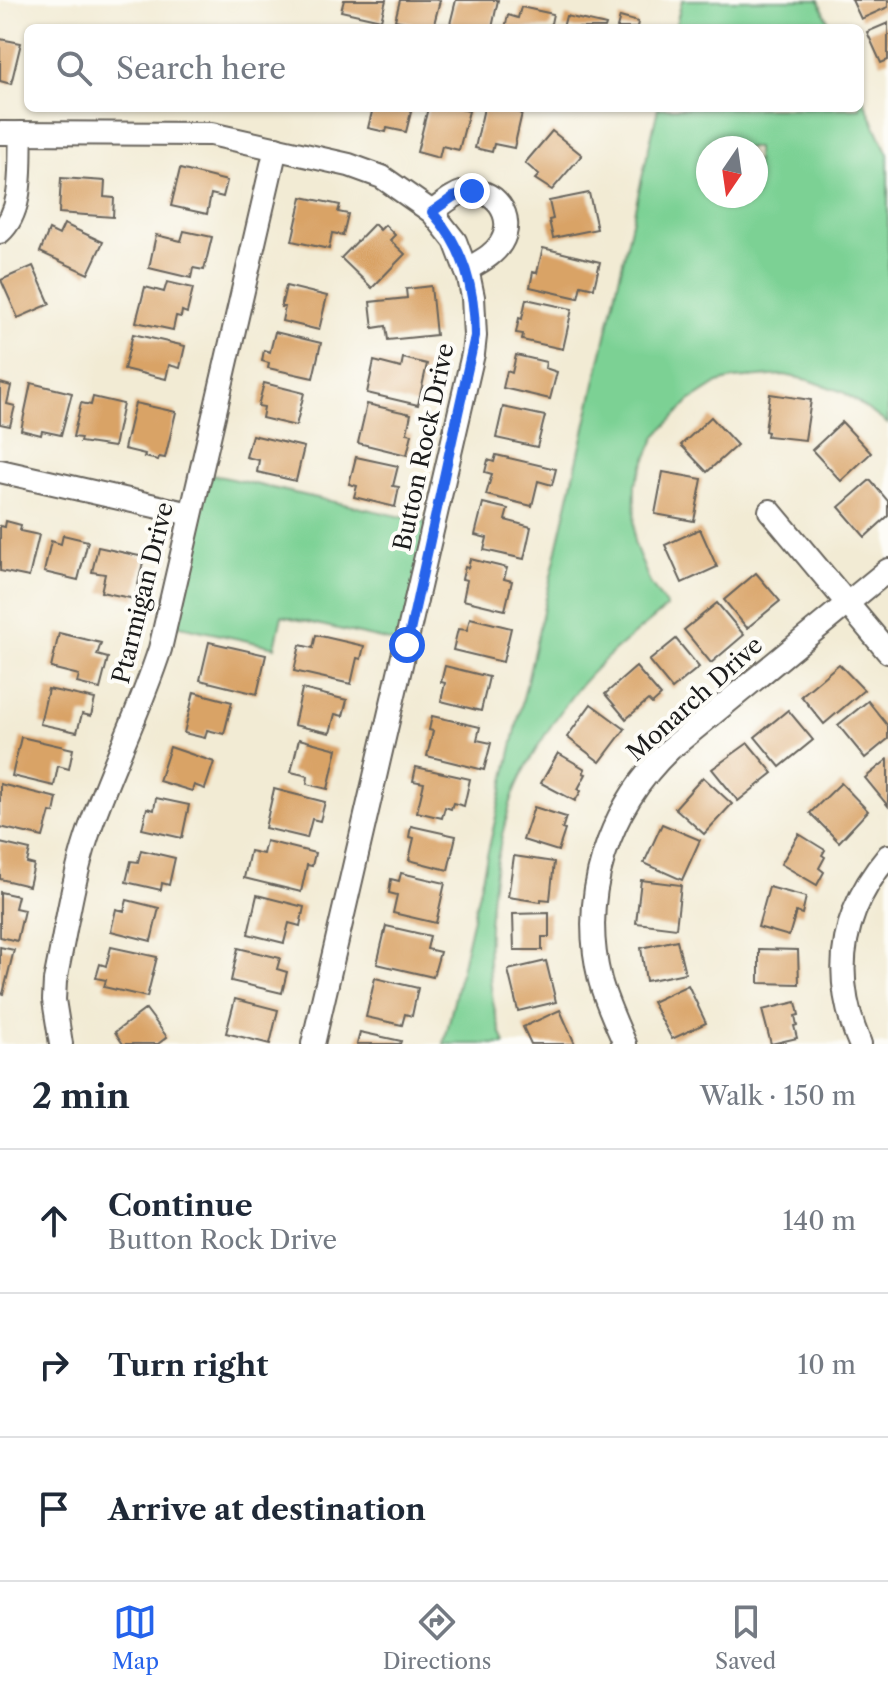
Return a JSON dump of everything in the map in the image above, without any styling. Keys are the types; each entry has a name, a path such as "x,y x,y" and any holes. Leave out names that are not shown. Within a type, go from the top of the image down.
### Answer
{"street":[{"name":"Button Rock Drive","path":"11,133 211,134 366,170 401,188 432,212 455,241 466,270 475,318 473,354 313,1044"},
{"path":"0,232 16,209 11,133"},
{"name":"Ptarmigan Drive","path":"61,1044 54,1000 55,981 85,841 137,715 160,649 276,148"},
{"path":"432,212 453,197 472,191 490,197 504,211 507,229 499,247 466,270"},
{"path":"0,471 190,514"},
{"path":"770,511 888,652"},
{"name":"Monarch Drive","path":"625,1044 600,981 593,932 599,872 610,836 622,811 641,780 662,756 888,570"},
{"path":"860,1044 843,988 844,949 859,900 888,856"}],"green space":[{"path":"682,0 819,0 829,24 676,24"},
{"path":"864,101 888,154 888,424 843,392 784,375 718,383 690,401 656,436 635,484 634,542 650,583 667,607 609,656 577,689 522,776 503,833 492,893 489,956 496,1017 505,1044 444,1044 657,112 864,112"},
{"path":"200,472 434,524 407,645 282,616 275,647 167,623"}],"building":[{"path":"344,0 386,0 381,20 341,11"},
{"path":"400,0 440,0 434,24 395,20"},
{"path":"456,0 498,0 493,24 450,24"},
{"path":"852,0 888,0 888,7 861,19"},
{"path":"521,7 553,14 551,24 506,24 508,15 518,18"},
{"path":"566,16 602,24 564,24"},
{"path":"620,17 638,22 638,24 618,24"},
{"path":"888,23 888,60 881,63 867,32"},
{"path":"0,39 21,43 11,84 0,81"},
{"path":"372,112 411,112 406,132 368,128"},
{"path":"427,112 469,112 459,150 442,146 439,158 417,152"},
{"path":"483,112 522,113 514,148 494,144 492,152 475,148"},
{"path":"552,131 582,155 552,190 535,179 539,175 525,163"},
{"path":"180,169 227,181 223,197 211,194 207,214 171,206"},
{"path":"61,178 105,181 104,197 114,198 113,217 59,213"},
{"path":"589,193 597,229 553,238 549,201"},
{"path":"302,197 340,205 338,212 348,214 343,235 332,233 329,249 292,241"},
{"path":"64,224 103,242 88,274 40,252 49,230 59,235"},
{"path":"374,224 380,230 385,225 395,235 390,240 405,254 372,288 341,258"},
{"path":"184,231 212,237 204,270 193,268 191,278 149,268 156,235 181,241"},
{"path":"543,248 600,262 594,288 581,285 578,298 530,287"},
{"path":"33,266 50,304 18,318 1,280"},
{"path":"167,282 193,288 187,313 182,311 181,317 176,316 173,330 136,322 145,287 164,292"},
{"path":"286,286 327,296 319,330 282,321 285,307 281,307"},
{"path":"431,286 436,335 388,340 386,326 373,328 370,302 407,298 406,289"},
{"path":"526,299 572,309 563,349 522,340 523,334 516,333"},
{"path":"275,332 321,343 313,378 268,368 269,363 262,361 264,350 270,352"},
{"path":"133,334 185,346 180,368 169,365 166,379 124,369"},
{"path":"516,355 546,362 545,368 557,372 550,399 503,388 507,371 512,373"},
{"path":"403,358 427,364 418,405 367,393 374,361 401,368"},
{"path":"0,383 11,386 7,404 15,406 10,426 0,424"},
{"path":"31,383 72,393 61,435 42,431 41,435 21,430"},
{"path":"264,383 304,393 296,426 262,418 264,407 258,406"},
{"path":"770,394 811,400 805,440 767,436"},
{"path":"93,397 123,404 114,447 80,442 81,438 73,437 81,403 91,405"},
{"path":"135,403 176,412 165,458 144,457 145,454 124,449"},
{"path":"367,404 411,414 407,433 412,434 407,455 358,443"},
{"path":"503,407 545,416 537,447 496,438"},
{"path":"711,417 737,445 707,472 681,445"},
{"path":"842,422 871,453 841,481 812,450"},
{"path":"252,435 304,447 296,481 257,472 259,460 246,457"},
{"path":"496,455 556,469 552,485 538,481 532,506 486,495 492,474 485,472 488,460 494,462"},
{"path":"356,457 398,466 393,486 399,487 395,507 354,497 357,486 349,484"},
{"path":"663,472 702,479 694,521 655,514"},
{"path":"870,480 888,501 888,516 865,537 839,507"},
{"path":"483,503 508,509 505,520 531,527 524,559 484,550 487,538 475,535"},
{"path":"6,521 21,525 20,531 39,535 29,577 0,571 0,526 5,527"},
{"path":"700,529 717,567 682,583 665,545"},
{"path":"63,535 88,541 78,580 44,572 51,541 61,544"},
{"path":"98,547 144,557 135,599 101,592 105,574 92,572"},
{"path":"470,559 507,568 504,579 512,581 505,610 463,600 467,580 462,579"},
{"path":"756,573 780,601 747,628 724,600"},
{"path":"717,603 744,635 711,663 684,630"},
{"path":"470,618 511,628 503,662 453,650 458,629 467,630"},
{"path":"59,633 101,643 97,655 108,658 100,689 77,683 79,675 51,668"},
{"path":"316,635 364,646 361,659 357,658 351,684 294,671 300,645 313,648"},
{"path":"676,639 699,667 672,689 649,661"},
{"path":"209,642 266,655 257,694 200,680"},
{"path":"839,664 864,690 824,724 801,696"},
{"path":"445,666 489,677 481,711 441,701"},
{"path":"636,667 661,696 652,704 648,700 626,719 605,694"},
{"path":"48,689 95,699 91,716 82,714 77,732 40,724"},
{"path":"302,689 347,700 343,716 335,714 330,733 294,725"},
{"path":"194,692 232,702 224,734 207,730 205,738 184,733"},
{"path":"868,701 888,726 888,739 865,758 838,725"},
{"path":"591,704 625,729 600,762 567,737"},
{"path":"788,710 813,740 780,767 755,737"},
{"path":"432,716 480,727 477,740 491,743 484,770 427,756 433,731 429,730"},
{"path":"21,737 73,749 69,769 58,766 54,786 12,776"},
{"path":"299,739 337,749 328,789 307,784 308,776 291,772"},
{"path":"748,743 773,773 738,801 712,769"},
{"path":"170,747 214,762 205,789 194,785 192,791 159,781"},
{"path":"558,753 585,769 583,773 586,774 578,789 581,791 575,801 541,783"},
{"path":"888,759 888,806 865,778"},
{"path":"416,767 470,779 464,806 453,803 451,809 445,807 442,818 417,812 424,783 413,781"},
{"path":"703,777 732,804 704,834 675,808"},
{"path":"841,783 868,811 839,842 810,813"},
{"path":"0,784 57,798 43,837 0,827"},
{"path":"274,789 325,802 320,821 312,819 307,838 265,828"},
{"path":"156,798 189,805 182,838 142,829 147,808 154,810"},
{"path":"534,807 566,817 558,851 523,840"},
{"path":"662,824 700,840 682,880 644,863"},
{"path":"411,826 456,836 448,870 409,860 414,838 409,837"},
{"path":"799,834 825,850 819,868 824,872 817,885 781,864"},
{"path":"266,841 315,853 312,866 307,865 301,892 244,878 250,851 263,854"},
{"path":"0,843 30,850 27,863 34,865 29,886 0,879"},
{"path":"141,850 175,858 169,885 162,883 161,890 126,882 131,861 138,862"},
{"path":"514,856 554,862 550,900 541,899 541,902 508,897"},
{"path":"401,873 445,883 436,923 393,913 397,895 389,893 391,879 399,881"},
{"path":"641,880 681,885 676,928 636,923"},
{"path":"769,887 806,897 802,914 796,912 789,936 758,927"},
{"path":"0,892 18,896 15,908 24,910 17,941 0,937"},
{"path":"257,895 304,907 300,926 289,923 284,943 248,934"},
{"path":"127,900 159,908 151,941 111,931 116,909 124,911"},
{"path":"549,913 549,937 542,937 542,950 514,950 513,914"},
{"path":"386,926 430,936 427,949 440,952 433,977 377,964"},
{"path":"677,940 685,973 646,981 641,948"},
{"path":"0,947 14,950 3,994 0,993"},
{"path":"111,947 157,957 147,997 104,987 106,980 96,978 100,964 106,966"},
{"path":"238,948 280,958 277,969 287,972 282,993 231,981"},
{"path":"759,949 798,950 799,984 759,983"},
{"path":"546,961 556,1002 518,1011 508,970"},
{"path":"375,978 418,988 412,1016 405,1014 402,1025 366,1017"},
{"path":"688,985 706,1023 672,1039 652,1002"},
{"path":"235,999 278,1010 270,1044 226,1033"},
{"path":"796,1002 799,1015 795,1016 797,1025 794,1026 797,1038 771,1044 762,1010"},
{"path":"146,1009 167,1037 158,1044 123,1044 115,1032"},
{"path":"560,1010 575,1044 531,1044 523,1027"},
{"path":"360,1032 401,1041 400,1044 357,1044"}],"route":[{"path":"407,645 475,336 469,278 455,241 432,212 453,197 472,191"}]}
